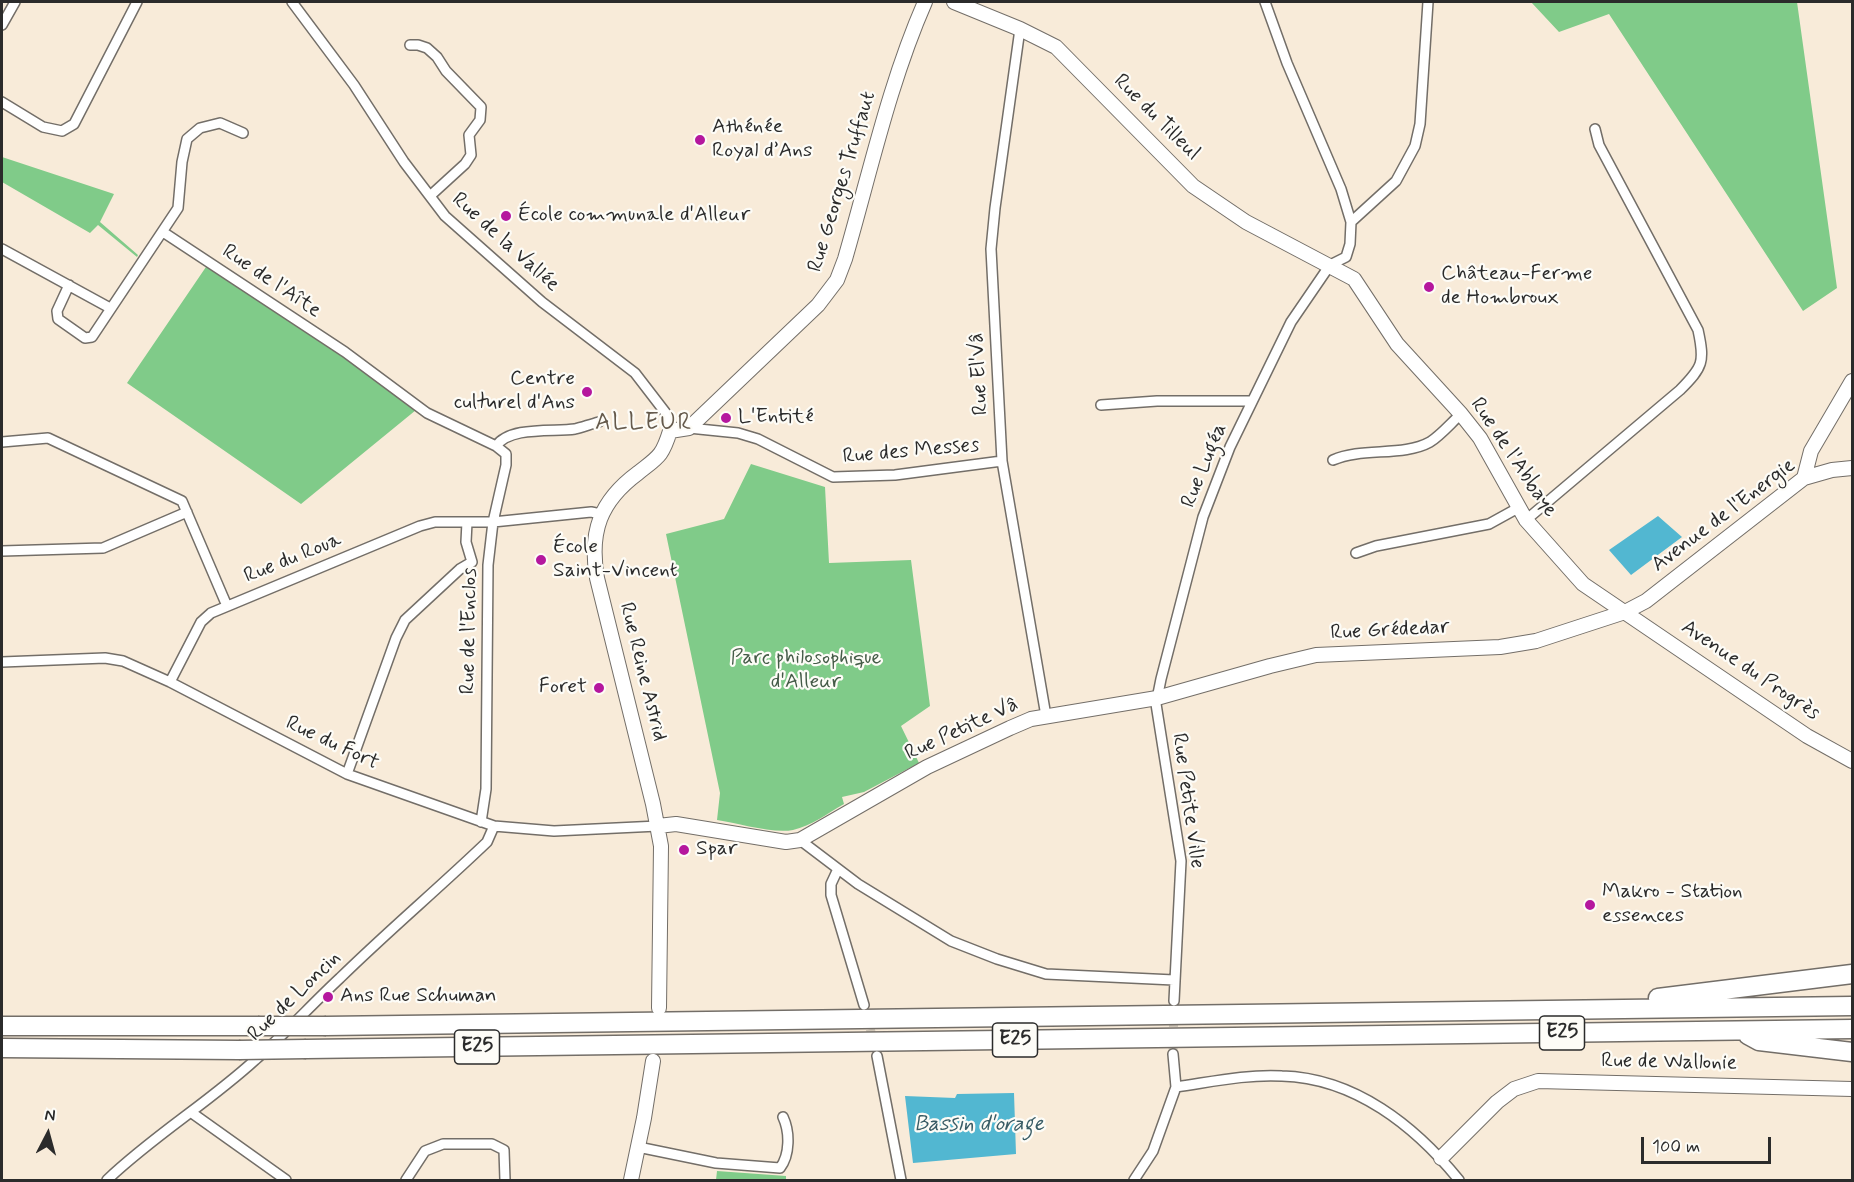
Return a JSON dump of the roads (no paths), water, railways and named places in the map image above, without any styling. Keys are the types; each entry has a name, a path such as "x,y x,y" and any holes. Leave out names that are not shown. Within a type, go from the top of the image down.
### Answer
{"highway":[{"path":"1437,1011 1460,1005 1646,1000 1852,974"},
{"name":"E25","path":"2,1026 326,1026 1852,1006"},
{"name":"E25","path":"2,1048 239,1050 1852,1029"},
{"path":"1742,1031 1759,1041 1852,1052"}],"street":[{"path":"2,25 15,2"},
{"path":"2,102 43,127 62,131 74,124 137,2"},
{"name":"Rue de la Vallée","path":"292,2 445,216 527,290 634,373 665,412 670,430"},
{"name":"Rue Georges Truffaut","path":"689,428 818,305 837,280 898,74 912,30 925,2"},
{"name":"Rue du Tilleul","path":"954,2 1020,29 1056,48 1194,186 1246,222 1330,265"},
{"path":"1265,2 1287,63 1341,189 1351,222 1396,181 1415,146 1420,124 1428,2"},
{"name":"Rue El'Vâ","path":"1020,29 995,207 992,249 1002,461 1046,716"},
{"path":"410,45 427,48 437,57 446,71 470,94 482,111 480,120 469,135 471,154 465,164 430,196"},
{"path":"69,285 57,311 57,319 85,338 92,337 178,208 182,162 187,139 200,128 220,123 243,133"},
{"path":"1526,520 1680,390 1696,374 1703,353 1698,330 1599,145 1595,129"},
{"name":"Rue Lugéa","path":"1157,698 1203,517 1230,447 1291,322 1330,265 1346,257 1350,244 1351,222"},
{"name":"Rue de l'Aîte","path":"163,232 345,352 427,413 496,446"},
{"path":"2,249 110,308"},
{"name":"Rue de l'Abbaye","path":"1330,265 1354,279 1397,344 1480,438 1526,520 1583,584 1625,612"},
{"path":"1804,478 1811,450 1852,381"},
{"path":"1101,405 1157,401 1252,401"},
{"path":"1333,460 1346,454 1415,447 1431,441 1461,414"},
{"path":"496,446 500,440 512,435 579,428 598,422"},
{"path":"670,430 689,428"},
{"name":"Rue des Messes","path":"689,428 738,433 758,439 833,477 895,475 1002,461"},
{"name":"Rue Reine Astrid","path":"659,1008 661,846 597,578 594,540 601,514 620,488 654,462 664,450 670,430"},
{"path":"2,442 48,438 182,501 227,606"},
{"name":"Rue de l'Enclos","path":"481,822 486,789 488,565 493,522 506,459 502,449 496,446"},
{"name":"Avenue de l'Energie","path":"1625,612 1646,601 1804,478 1832,470 1852,468"},
{"path":"1356,553 1376,546 1489,524 1518,508"},
{"path":"2,551 103,548 187,512"},
{"name":"Rue du Roua","path":"170,682 201,622 211,613 420,526 435,522 493,522 591,512 601,514"},
{"path":"467,522 466,542 472,562"},
{"path":"348,774 396,638 405,620 460,569 472,562 488,565"},
{"name":"Rue Grédedar","path":"1157,698 1316,655 1500,647 1536,641 1625,612"},
{"name":"Avenue du Progrès","path":"1625,612 1807,736 1852,761"},
{"name":"Rue du Fort","path":"2,662 105,658 123,661 170,682 348,774 494,826 554,831 658,826"},
{"name":"Rue Petite Vâ","path":"800,840 927,767 1010,728 1046,716 1157,698"},
{"name":"Rue Petite Ville","path":"1157,698 1159,732 1181,861 1173,1001"},
{"path":"658,826 676,824 786,842 800,840 858,884 951,941 997,959 1046,974 1174,980"},
{"name":"Rue de Loncin","path":"106,1180 132,1156 192,1113 254,1062 338,979 487,842 494,826"},
{"path":"838,868 831,884 831,895 864,1005"},
{"path":"1134,1180 1153,1152 1176,1087 1173,1054"},
{"path":"877,1056 901,1180"},
{"path":"631,1180 653,1061"},
{"path":"1176,1087 1250,1076 1309,1079 1329,1083 1372,1102 1425,1143 1459,1180"},
{"name":"Rue de Wallonie","path":"1441,1158 1497,1102 1514,1089 1538,1081 1852,1089"},
{"path":"192,1113 270,1176 286,1180"},
{"path":"638,1147 716,1163 780,1168 785,1162 787,1148 787,1126 783,1118"},
{"path":"406,1180 425,1151 443,1144 492,1144 504,1150 505,1180"}],"water":[{"path":"1658,516 1682,537 1631,575 1609,550"},
{"name":"Bassin d'orage","path":"1014,1093 1016,1154 913,1163 905,1096 955,1098 957,1094"}],"tunnel":[{"path":"1173,1054 1174,1001"},
{"path":"867,1016 877,1056"}],"place":[{"name":"Athénée Royal d’Ans","path":"700,140"},
{"name":"École communale d'Alleur","path":"506,216"},
{"name":"Château-Ferme de Hombroux","path":"1429,287"},
{"name":"Centre culturel d'Ans","path":"587,392"},
{"name":"L'Entité","path":"726,418"},
{"name":"École Saint-Vincent","path":"541,560"},
{"name":"Foret","path":"599,688"},
{"name":"Spar","path":"684,850"},
{"name":"Makro - Station essences","path":"1590,905"},
{"name":"Ans Rue Schuman","path":"328,997"}],"district":[{"name":"ALLEUR","path":"644,424"}],"park label":[{"name":"Parc philosophique d'Alleur","path":"806,671"}]}
